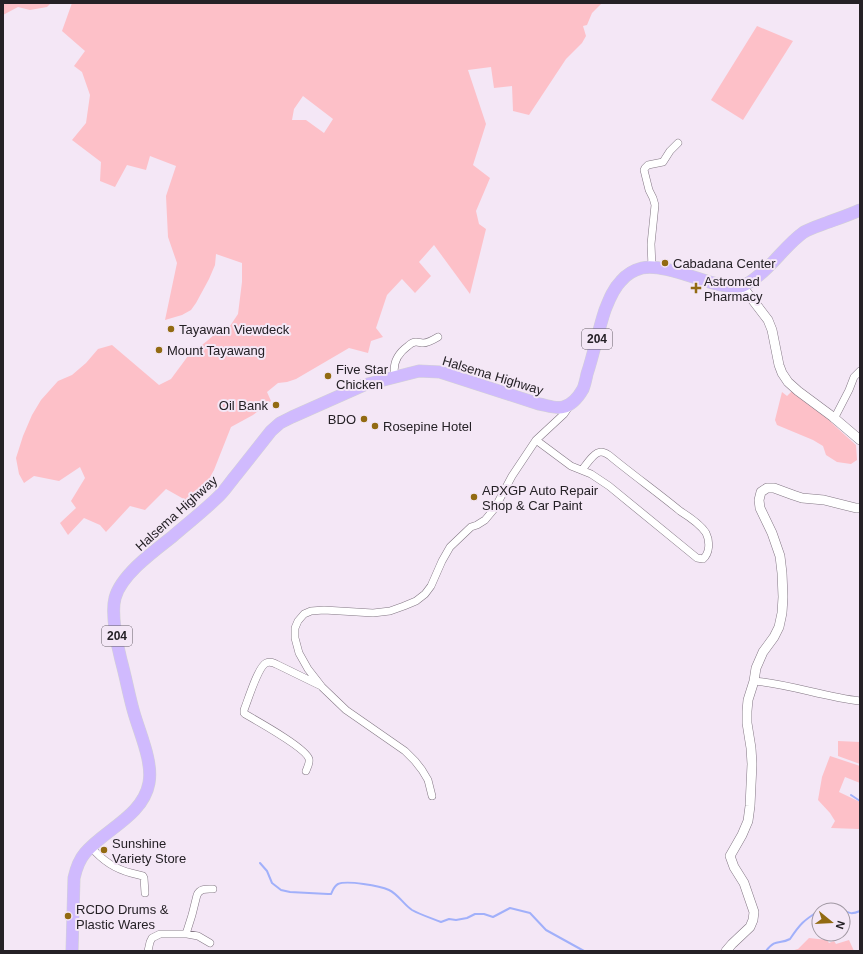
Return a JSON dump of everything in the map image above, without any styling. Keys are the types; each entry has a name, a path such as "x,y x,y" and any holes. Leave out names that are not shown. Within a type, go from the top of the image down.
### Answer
{"highway":[{"path":"742,286 754,280 792,241 809,229 860,210"},
{"name":"204","path":"571,403 583,389 608,301 621,281 634,271 642,268 661,268 712,283 733,287 742,286"},
{"name":"Halsema Highway","path":"72,951 74,878 76,868 80,860 90,848 135,810 147,792 149,782 150,772 148,760 134,712 118,647 113,610 119,587 142,561 221,494 280,423 364,385 419,371 440,372 539,404 553,407 563,407 571,403"}],"street":[{"path":"652,267 650,244 655,206 644,170 648,165 663,162 670,151 678,143"},
{"path":"742,286 768,320 772,330 779,365 788,382 860,440"},
{"path":"395,377 394,364 397,356 403,349 416,342 428,342 438,337"},
{"path":"834,419 854,378 860,371"},
{"path":"432,796 428,780 422,770 405,751 346,710 322,687 308,669 300,653 295,638 295,628 298,621 304,614 311,611 324,610 373,613 390,611 416,601 425,594 431,586 450,547 471,527 478,525 485,520 495,508 512,476 536,440 564,414 571,403"},
{"path":"536,440 571,466 591,474 609,486 697,558 705,557 709,544 706,533 684,513 610,456 602,452 598,453 582,470"},
{"path":"726,951 750,928 753,920 754,912 744,883 734,867 730,856 748,821 750,806 752,764 747,723 748,700 754,681 756,668 763,652 779,627 783,597 780,556 772,533 760,508 759,500 761,492 767,488 774,488 802,498 824,500 860,508"},
{"path":"306,771 309,759 303,751 280,734 244,712 260,670 264,664 268,662 272,662 322,687"},
{"path":"308,669 310,680"},
{"path":"754,681 860,701"},
{"path":"90,848 118,868 143,876 145,893"},
{"path":"186,934 198,892 213,889"},
{"path":"148,951 152,938 160,934 186,934 198,936 210,943"}],"shaded area":[{"path":"3,3 51,3 47,7 30,10 18,7 3,15"},
{"path":"72,3 602,3 592,13 587,25 583,26 586,36 582,43 566,59 529,115 513,111 512,86 494,88 491,67 468,70 486,124 473,165 490,178 476,211 479,224 486,229 470,294 434,245 419,262 431,276 415,293 402,279 387,295 376,328 383,337 371,341 368,353 349,348 296,379 278,383 267,392 271,401 253,415 231,427 214,470 204,488 189,502 166,489 145,510 130,506 106,532 100,525 84,518 68,535 60,523 76,508 71,501 85,478 80,467 59,481 34,476 24,483 19,474 16,458 32,415 41,400 58,381 72,375 86,363 98,349 112,345 159,385 171,379 188,356 216,333 228,329 238,314 242,282 242,263 216,254 215,265 209,279 191,310 182,315 165,320 177,263 168,237 166,196 176,166 150,156 146,170 127,165 115,187 100,181 101,162 72,140 86,123 90,95 82,72 74,66 85,51 62,31","holes":["303,96 333,119 324,133 306,120 292,120 294,109"]},
{"path":"757,26 793,41 743,120 711,100"},
{"path":"792,391 818,409 856,445 857,460 851,464 837,462 826,455 823,446 813,440 777,425 775,420 782,392 787,396"},
{"path":"838,741 860,742 860,764 838,756"},
{"path":"830,756 860,766 860,783 845,777 839,792 860,802 859,829 831,828 835,821 818,800 822,777"},
{"path":"809,938 811,938 811,942 835,942 836,944 850,942 854,951 791,951 798,949"}],"waterway":[{"path":"851,795 860,801"},
{"path":"260,863 267,871 272,883 281,890 290,892 331,894 334,888 338,884 342,883 371,885 389,890 412,910 441,922 449,919 456,920 467,918 475,914 484,914 493,917 510,908 530,913 546,930 584,951"},
{"path":"851,913 860,911"},
{"path":"766,951 772,944 790,939 803,923 811,916"}],"place":[{"name":"Cabadana Center","path":"665,263"},
{"name":"Astromed Pharmacy","path":"696,288"},
{"name":"Tayawan Viewdeck","path":"171,329"},
{"name":"Mount Tayawang","path":"159,350"},
{"name":"Five Star Chicken","path":"328,376"},
{"name":"Oil Bank","path":"276,405"},
{"name":"BDO","path":"364,419"},
{"name":"Rosepine Hotel","path":"375,426"},
{"name":"APXGP Auto Repair Shop & Car Paint","path":"474,497"},
{"name":"Sunshine Variety Store","path":"104,850"},
{"name":"RCDO Drums & Plastic Wares","path":"68,916"}]}
